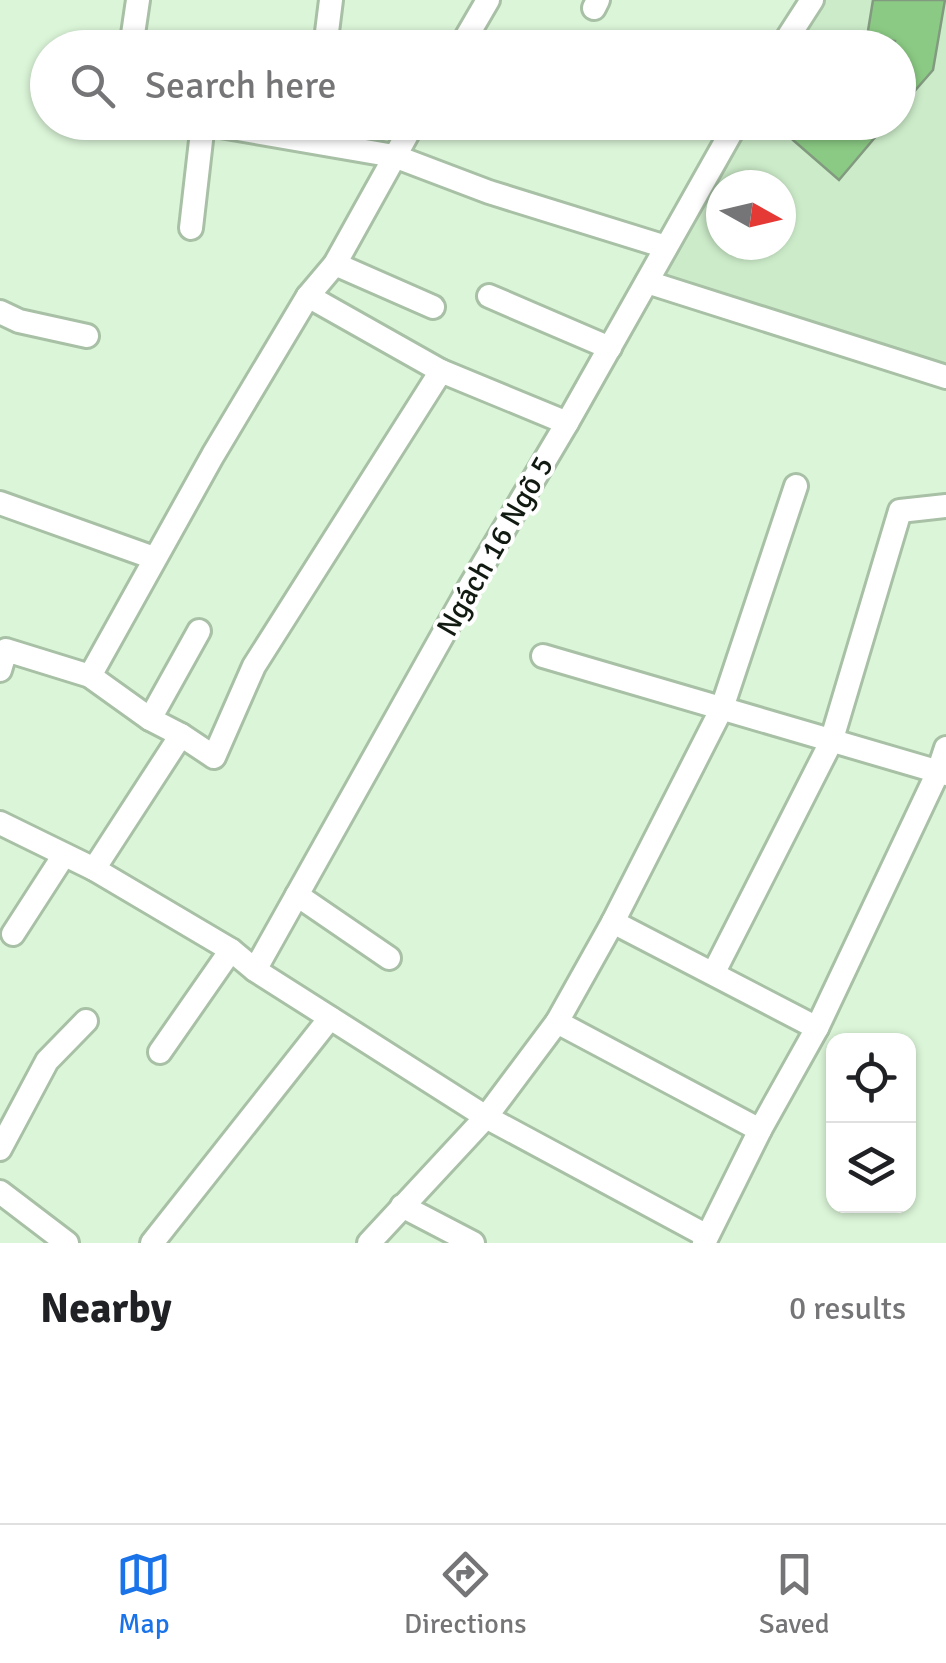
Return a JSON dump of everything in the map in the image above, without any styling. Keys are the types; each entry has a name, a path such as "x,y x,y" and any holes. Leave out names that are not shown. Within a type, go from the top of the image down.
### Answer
{"lane":[{"path":"133,30 138,0"},
{"path":"327,30 331,0"},
{"path":"470,30 488,0"},
{"path":"793,30 812,0"},
{"path":"191,228 200,140"},
{"path":"304,140 394,156 488,192 666,248"},
{"path":"90,676 154,558 308,296 335,264 403,140"},
{"name":"Ngách 16 Ngõ 5","path":"255,970 725,140"},
{"path":"335,264 433,307"},
{"path":"647,282 946,377"},
{"path":"308,296 441,371 567,423"},
{"path":"489,296 610,348"},
{"path":"0,312 19,321 87,336"},
{"path":"2,656 90,676 150,719 214,757 254,666 441,371"},
{"path":"369,1243 486,1116 557,1022 613,922 722,708 796,486"},
{"path":"0,503 154,558"},
{"path":"714,972 831,742 900,511 946,506"},
{"path":"150,719 199,631"},
{"path":"543,656 942,773"},
{"path":"94,869 181,735"},
{"path":"0,849 6,825 94,869 231,950 255,970 486,1116 706,1239 942,773 946,748"},
{"path":"12,934 64,855"},
{"path":"297,895 389,958"},
{"path":"613,922 816,1028"},
{"path":"160,1052 231,950"},
{"path":"152,1243 330,1018"},
{"path":"0,1149 9,1113 47,1061 86,1020"},
{"path":"557,1022 760,1130"},
{"path":"0,1192 67,1243"},
{"path":"402,1206 473,1243"}],"shaded area":[{"path":"820,0 946,0 946,370 659,281 706,199 706,260 796,260 796,170 723,170 740,140 916,140 916,30 803,30"}],"building":[{"path":"873,0 945,0 933,70 916,89 916,30 868,30"},
{"path":"793,140 873,140 839,180"}]}
